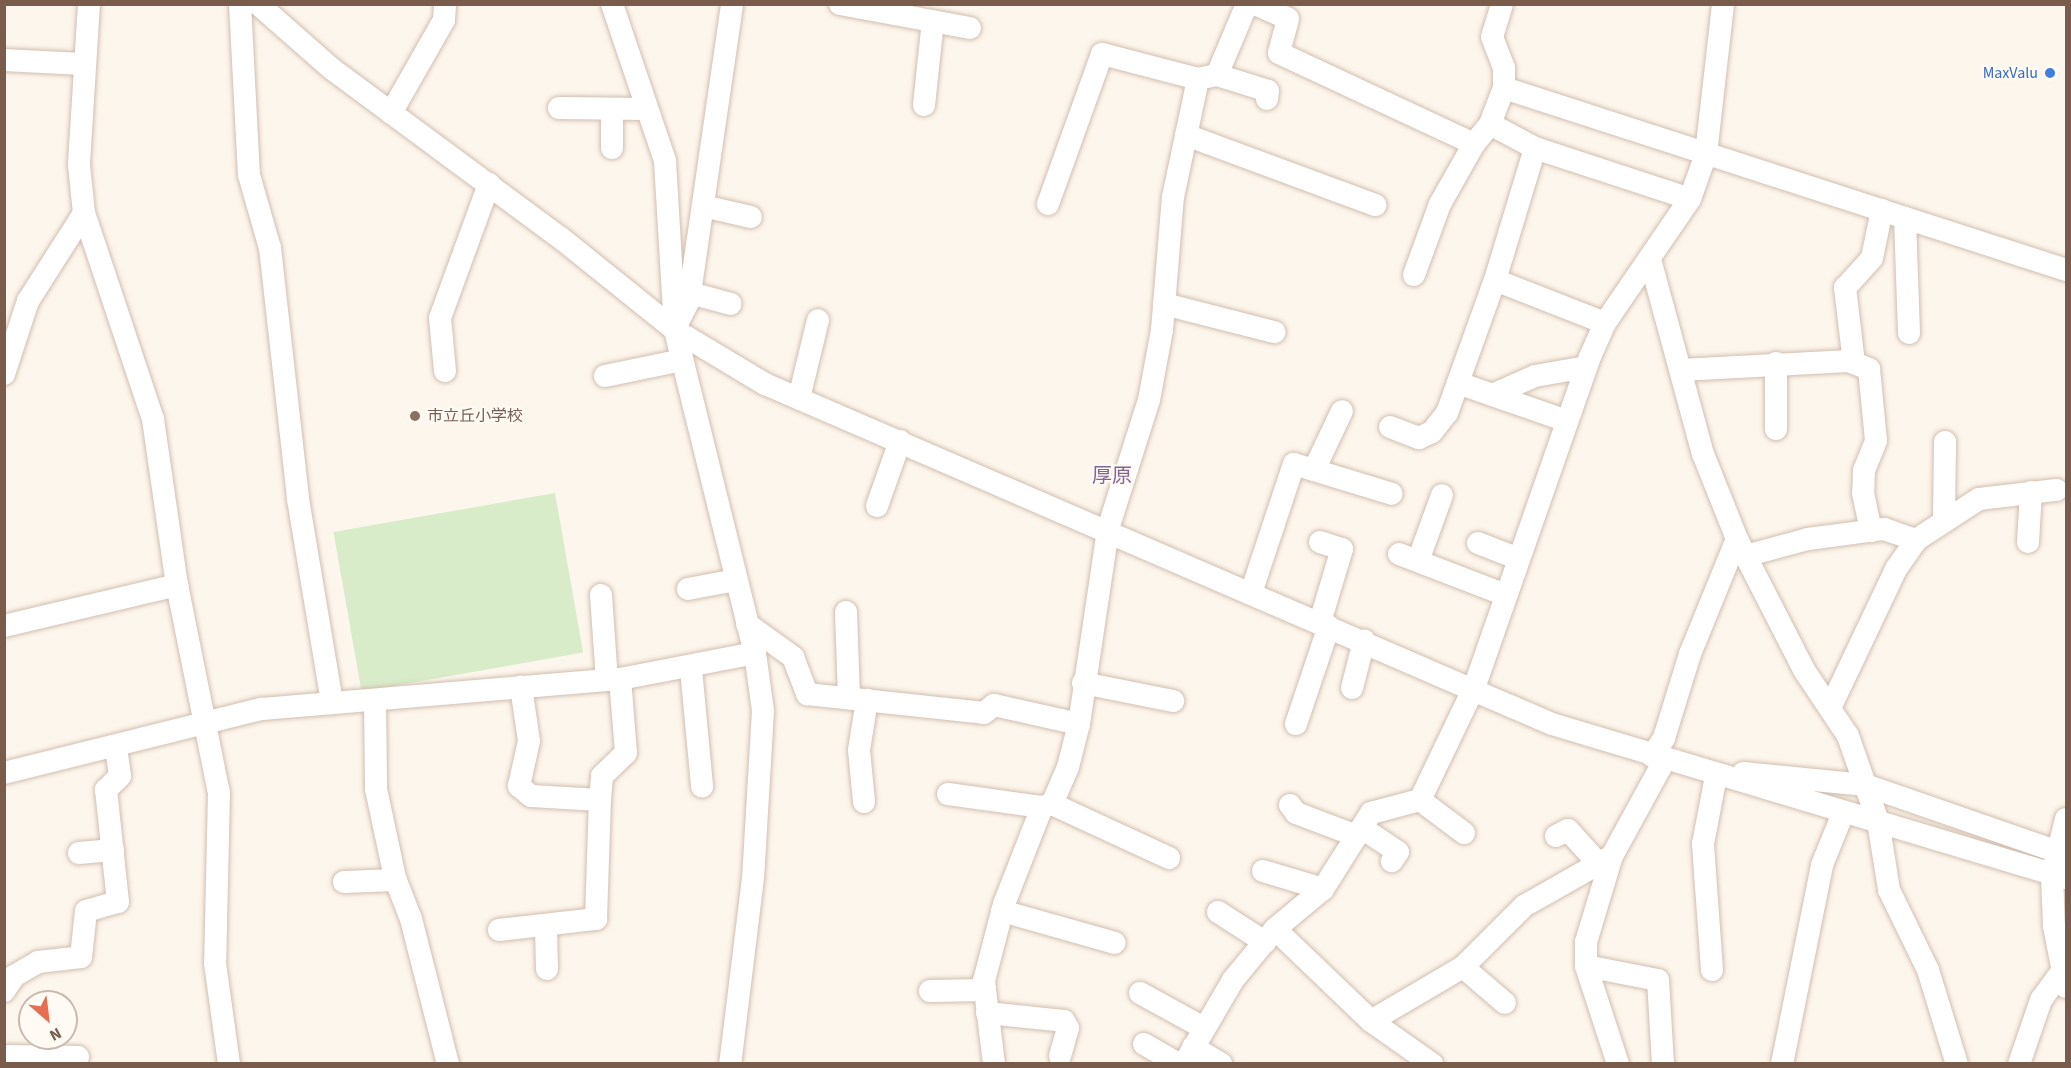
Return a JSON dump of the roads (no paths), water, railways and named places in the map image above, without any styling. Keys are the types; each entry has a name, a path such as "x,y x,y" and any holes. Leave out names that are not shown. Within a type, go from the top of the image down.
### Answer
{"street":[{"path":"89,4 82,64 84,213 153,419 177,585 219,793 214,963 229,1064"},
{"path":"240,4 249,175 270,248 298,499 332,703"},
{"path":"258,4 396,104 489,184 675,330 713,357 799,398 1108,529 1552,724 1716,776 1878,821 2059,877"},
{"path":"396,104 444,20 445,4"},
{"path":"612,4 645,110 665,161 675,330 755,653 762,735 753,878 730,1064"},
{"path":"675,330 690,293 732,4"},
{"path":"840,4 970,28"},
{"path":"994,1064 985,990 1002,910 1079,724 1083,683 1108,529 1140,440 1164,304 1173,197 1186,135 1207,77 1247,4"},
{"path":"1254,4 1288,19 1279,53 1474,144"},
{"path":"1414,275 1440,204 1474,144 1490,124 1504,88 1504,68 1492,37 1502,4"},
{"path":"1192,1048 1233,980 1270,935 1323,889 1371,813 1420,800 1474,688 1586,367 1605,323 1651,263 1690,199 1706,154 1723,4"},
{"path":"924,105 933,21"},
{"path":"1048,204 1101,54 1268,91 1267,99"},
{"path":"4,60 82,64"},
{"path":"1504,88 2067,270"},
{"path":"559,108 645,110"},
{"path":"612,109 612,148"},
{"path":"1490,124 1535,148 1690,199"},
{"path":"1186,135 1375,205"},
{"path":"1390,427 1419,438 1432,432 1447,413 1495,280 1535,148"},
{"path":"445,371 440,318 489,184"},
{"path":"703,206 751,217"},
{"path":"1854,363 1845,288 1872,258 1882,210"},
{"path":"4,374 28,301 84,213"},
{"path":"1905,218 1909,333"},
{"path":"1651,263 1703,454 1743,547 1804,670 1831,705 1878,821 1889,890 1928,970 1957,1064"},
{"path":"1495,280 1605,323"},
{"path":"690,293 731,304"},
{"path":"1164,304 1274,332"},
{"path":"799,398 818,320"},
{"path":"605,376 682,360"},
{"path":"1681,370 1776,363 1854,363 1869,369 1876,418 1863,493 1872,531"},
{"path":"1776,363 1776,429"},
{"path":"1492,395 1535,376 1586,367"},
{"path":"1458,383 1567,421"},
{"path":"1314,470 1342,411"},
{"path":"877,506 900,441"},
{"path":"1944,518 1945,442"},
{"path":"1251,592 1294,464 1392,494"},
{"path":"1831,705 1896,569 1916,540 1944,518 1979,499 2056,490"},
{"path":"2028,542 2031,492"},
{"path":"1442,495 1409,558 1506,595"},
{"path":"1743,547 1884,529 1916,540"},
{"path":"1296,724 1342,549 1320,542"},
{"path":"1478,543 1519,559"},
{"path":"1617,1062 1586,966 1586,942 1605,859 1666,760 1664,738 1690,654 1743,547"},
{"path":"688,589 736,580"},
{"path":"4,626 177,585"},
{"path":"498,930 546,928 596,919 600,800 603,776 626,753 601,595"},
{"path":"846,612 858,699 859,750 864,802"},
{"path":"747,624 794,657 807,694 984,713 994,705 1079,724"},
{"path":"1352,688 1364,641"},
{"path":"4,773 206,726 261,709 613,680 691,669 755,653"},
{"path":"691,669 702,786"},
{"path":"1083,683 1173,701"},
{"path":"521,687 529,741 519,786 531,796 600,800"},
{"path":"375,701 376,789 396,880 448,1064"},
{"path":"4,991 14,976 38,962 81,957 86,911 118,902 106,790 120,776 116,747"},
{"path":"1666,760 1864,785 2059,852"},
{"path":"1712,970 1703,844 1716,776"},
{"path":"948,794 1047,806 1169,858"},
{"path":"1420,800 1464,833"},
{"path":"1290,805 1296,813 1359,832 1398,852 1392,861"},
{"path":"1782,1064 1822,865 1843,813"},
{"path":"2019,1064 2041,1000 2064,979 2059,852 2067,819"},
{"path":"1556,836 1568,831 1605,859"},
{"path":"79,853 113,850"},
{"path":"1371,1021 1463,968 1524,906 1605,859"},
{"path":"1263,871 1323,889"},
{"path":"344,882 396,880"},
{"path":"1002,910 1115,943"},
{"path":"1218,912 1270,935 1371,1021 1432,1064"},
{"path":"546,928 547,969"},
{"path":"1586,966 1658,980 1662,1064"},
{"path":"1463,968 1505,1003"},
{"path":"930,991 985,990"},
{"path":"1140,993 1192,1048 1221,1064"},
{"path":"987,1013 1064,1021 1068,1028 1060,1056"},
{"path":"1160,1013 1192,1048"},
{"path":"1144,1044 1192,1048"},
{"path":"4,1056 78,1057"}],"place":[{"name":"MaxValu","path":"2050,73"},
{"name":"市立丘小学校","path":"415,416"}],"district":[{"name":"厚原","path":"1112,476"}]}
